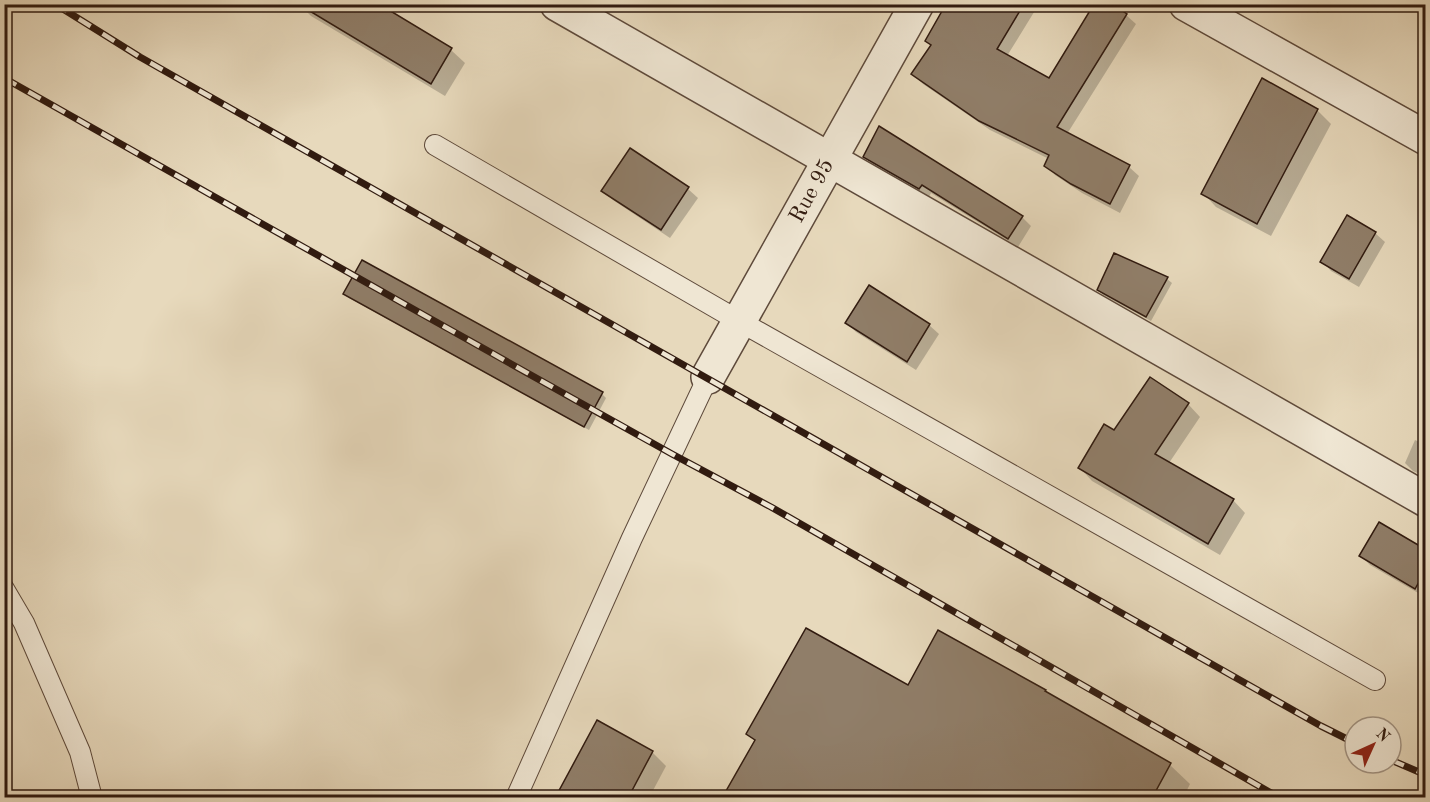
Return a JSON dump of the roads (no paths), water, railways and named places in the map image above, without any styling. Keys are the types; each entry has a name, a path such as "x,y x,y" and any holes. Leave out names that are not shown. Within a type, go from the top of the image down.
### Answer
{"street":[{"path":"557,4 1425,500"},
{"name":"Rue 95","path":"708,377 917,4"},
{"path":"1186,4 1425,138"}],"lane":[{"path":"435,146 739,321 1375,680"},
{"path":"516,798 632,538 708,377"},
{"path":"4,589 24,623 80,752 92,798"}],"railway":[{"path":"55,4 140,57 1343,737"},
{"path":"4,78 672,454 771,507 1280,798"},
{"path":"1403,765 1426,775"}]}
